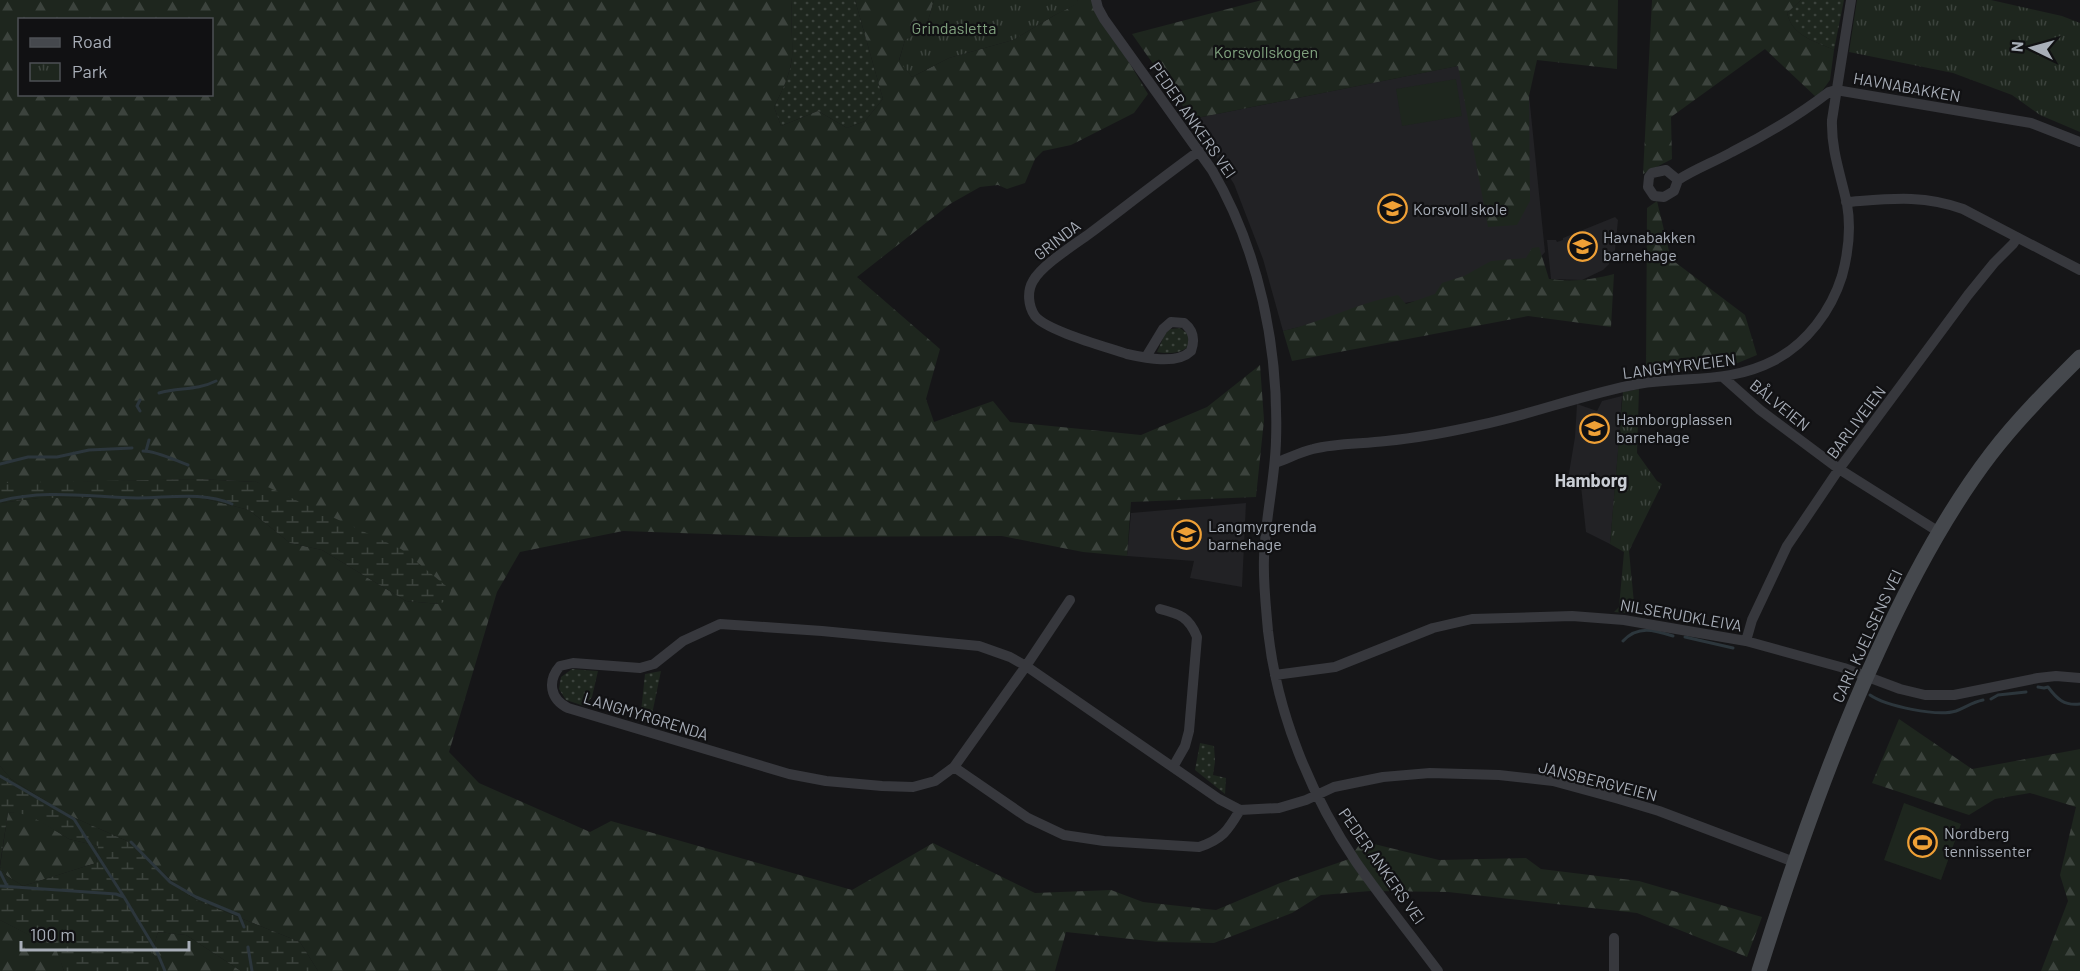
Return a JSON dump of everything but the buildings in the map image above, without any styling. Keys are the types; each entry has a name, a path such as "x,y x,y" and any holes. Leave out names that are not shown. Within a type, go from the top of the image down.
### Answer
{"main road":[{"name":"CARL KJELSENS VEI","path":"1759,971 1794,862 1832,759 1866,676 1895,614 1939,532 1972,480 2009,431 2080,357"}],"street":[{"name":"PEDER ANKERS VEI","path":"1096,0 1104,19 1199,151 1222,189 1249,254 1271,341 1276,406 1275,463 1264,558 1268,632 1275,675 1293,738 1317,794 1356,861 1438,971"},
{"name":"LANGMYRVEIEN","path":"1275,463 1314,449 1401,440 1480,425 1626,386 1671,380 1724,378 1751,371 1777,359 1801,342 1821,319 1835,293 1845,261 1849,229 1832,133 1836,90 1851,0"},
{"name":"HAVNABAKKEN","path":"1678,180 1775,128 1828,92 1836,90 2031,123 2080,142"},
{"name":"GRINDA","path":"1146,357 1163,329 1171,322 1184,323 1192,332 1193,347 1188,355 1162,359 1146,357 1127,354 1048,326 1033,313 1029,301 1030,287 1035,277 1060,255 1199,151"},
{"path":"1846,202 1931,199 1962,209 2080,270"},
{"name":"BARLIVEIEN","path":"1746,641 1752,620 1787,546 1839,469 1968,295 2017,238"},
{"name":"BÅLVEIEN","path":"1724,378 1760,410 1839,469 1939,532"},
{"name":"LANGMYRGRENDA","path":"1070,600 1026,666 954,767 935,781 913,788 826,781 789,774 568,708 562,705 553,693 552,678 560,666 573,663 640,668 654,664 683,641 720,624 979,646 1010,657 1026,666 1219,799 1240,810"},
{"path":"1160,609 1181,615 1193,627 1197,637 1189,731 1185,746 1173,767"},
{"name":"NILSERUDKLEIVA","path":"1275,675 1335,667 1433,628 1472,619 1572,616 1624,620 1746,641 1844,668 1912,693 1954,695 2038,678 2056,676 2080,678"},
{"path":"954,767 1044,827 1080,839 1199,847 1226,834 1240,810 1279,808 1306,800 1317,794"},
{"name":"JANSBERGVEIEN","path":"1317,794 1358,781 1404,774 1498,775 1553,781 1659,811 1794,862"},
{"path":"1614,938 1614,971"}],"shaded area":[{"name":"Korsvoll skole","path":"1482,61 1529,95 1545,252 1523,277 1440,297 1381,307 1283,331 1263,259 1234,184 1192,119"},
{"name":"Havnabakken barnehage","path":"1615,217 1618,220 1615,250 1609,264 1603,270 1582,280 1551,279 1547,240 1557,242 1563,240 1563,238"},
{"path":"1622,396 1610,544 1586,532 1580,477 1568,479 1575,437 1577,404 1597,411 1602,401"},
{"name":"Langmyrgrenda barnehage","path":"1246,503 1242,587 1190,578 1194,561 1127,556 1131,513"}],"green space":[{"path":"0,0 792,0 791,64 774,107 781,126 818,111 847,128 865,121 883,99 855,0 934,0 926,28 905,40 899,60 912,77 949,58 1013,40 1078,3 1077,0 1092,0 1148,94 1134,113 1071,145 1043,151 1035,159 1025,183 1007,189 998,185 980,187 950,204 857,277 940,349 926,399 934,422 993,401 1010,422 1141,435 1207,407 1260,365 1264,420 1256,497 1131,502 1127,556 1083,552 1002,536 791,537 623,531 520,552 497,592 449,752 479,783 590,832 611,821 852,890 933,843 1035,893 1111,890 1143,902 1216,910 1280,883 1349,859 1362,841 1439,860 1526,858 1541,869 1639,881 1762,917 1747,957 1637,913 1448,892 1371,891 1321,895 1292,913 1214,943 1158,942 1066,932 1055,971 318,971 300,942 198,901 127,841 66,814 11,779 0,766 0,503 39,498 198,497 249,510 290,543 322,550 406,601 440,604 257,482 199,479 0,484"},
{"path":"792,0 855,0 883,99 865,121 847,128 818,111 781,126 774,107 791,64"},
{"name":"Grindasletta","path":"934,0 1077,0 1079,3 1013,40 949,58 912,77 899,61 905,40 926,28"},
{"name":"Korsvollskogen","path":"1262,0 1618,0 1617,69 1537,60 1529,96 1530,201 1517,225 1488,227 1458,66 1192,119 1132,34"},
{"path":"1652,0 1801,0 1787,13 1794,27 1805,37 1834,50 1830,80 1817,98 1765,49 1671,117 1672,159 1643,174"},
{"path":"1801,0 1844,0 1834,50 1805,37 1790,21 1787,13"},
{"path":"1857,0 1991,0 2062,16 2080,23 2080,132 2040,115 2012,95 1953,73 1849,52"},
{"path":"1456,79 1462,116 1402,126 1396,89"},
{"path":"1657,201 1671,259 1745,315 1757,355 1723,369 1646,371 1647,208"},
{"path":"1539,247 1549,279 1582,280 1614,274 1611,327 1528,316 1292,361 1283,331 1398,295 1406,304 1435,294 1442,283 1464,276 1491,261 1526,258 1532,248"},
{"path":"1180,328 1188,334 1189,346 1174,353 1157,352 1165,334 1170,329"},
{"path":"1639,389 1637,453 1657,481 1662,484 1629,551 1633,608 1626,613 1614,612 1619,607 1624,552 1610,544 1623,392"},
{"path":"199,479 257,482 401,549 451,590 448,599 440,604 406,601 322,550 290,543 249,510 198,497 39,498 0,503 0,484 2,483"},
{"path":"572,669 598,671 592,697 584,706 566,700 559,689 561,677"},
{"path":"661,671 650,724 640,721 645,674"},
{"path":"1899,719 1972,769 2080,749 2080,971 2041,971 2068,901 2060,875 2076,807 2030,793 1995,799 1969,815 1872,783"},
{"path":"1200,743 1214,746 1213,775 1226,778 1225,794 1195,770"},
{"path":"0,766 11,779 66,814 127,841 198,901 300,942 318,971 241,971 186,935 158,932 152,952 165,971 64,971 56,949 0,920 0,867 7,876 23,886 96,863 98,846 69,839 29,815 8,812 0,864"},
{"name":"Nordberg tennissenter","path":"1904,803 1961,824 1941,880 1884,860"},
{"path":"8,812 29,814 69,839 98,846 96,863 23,886 7,876 0,867"},
{"path":"0,920 57,949 64,971 0,971"},
{"path":"158,932 186,935 241,971 165,971 152,952"}],"waterway":[{"path":"159,393 201,386 216,381"},
{"path":"140,400 137,406 140,411"},
{"path":"146,451 149,440"},
{"path":"0,464 28,457 57,457 89,450 132,448"},
{"path":"143,451 160,454 188,465"},
{"path":"0,501 34,495 137,498 197,496 232,504"},
{"path":"1623,641 1634,633 1646,630 1673,636"},
{"path":"1685,637 1733,648"},
{"path":"2038,687 2048,687 2065,703 2080,704"},
{"path":"1991,699 1998,695 2026,692"},
{"path":"1870,695 1899,706 1937,713 1956,711 1983,700"},
{"path":"0,776 74,819 124,897"},
{"path":"131,842 170,882 196,897 239,915 244,927"},
{"path":"0,872 7,886"},
{"path":"0,886 116,894 124,897 157,952 165,971"},
{"path":"248,947 252,971"}],"place":[{"name":"Korsvoll skole","path":"1392,209"},
{"name":"Havnabakken barnehage","path":"1582,246"},
{"name":"Hamborgplassen barnehage","path":"1595,428"},
{"name":"Langmyrgrenda barnehage","path":"1187,535"},
{"name":"Nordberg tennissenter","path":"1923,842"}],"district":[{"name":"Hamborg","path":"1591,481"}]}
